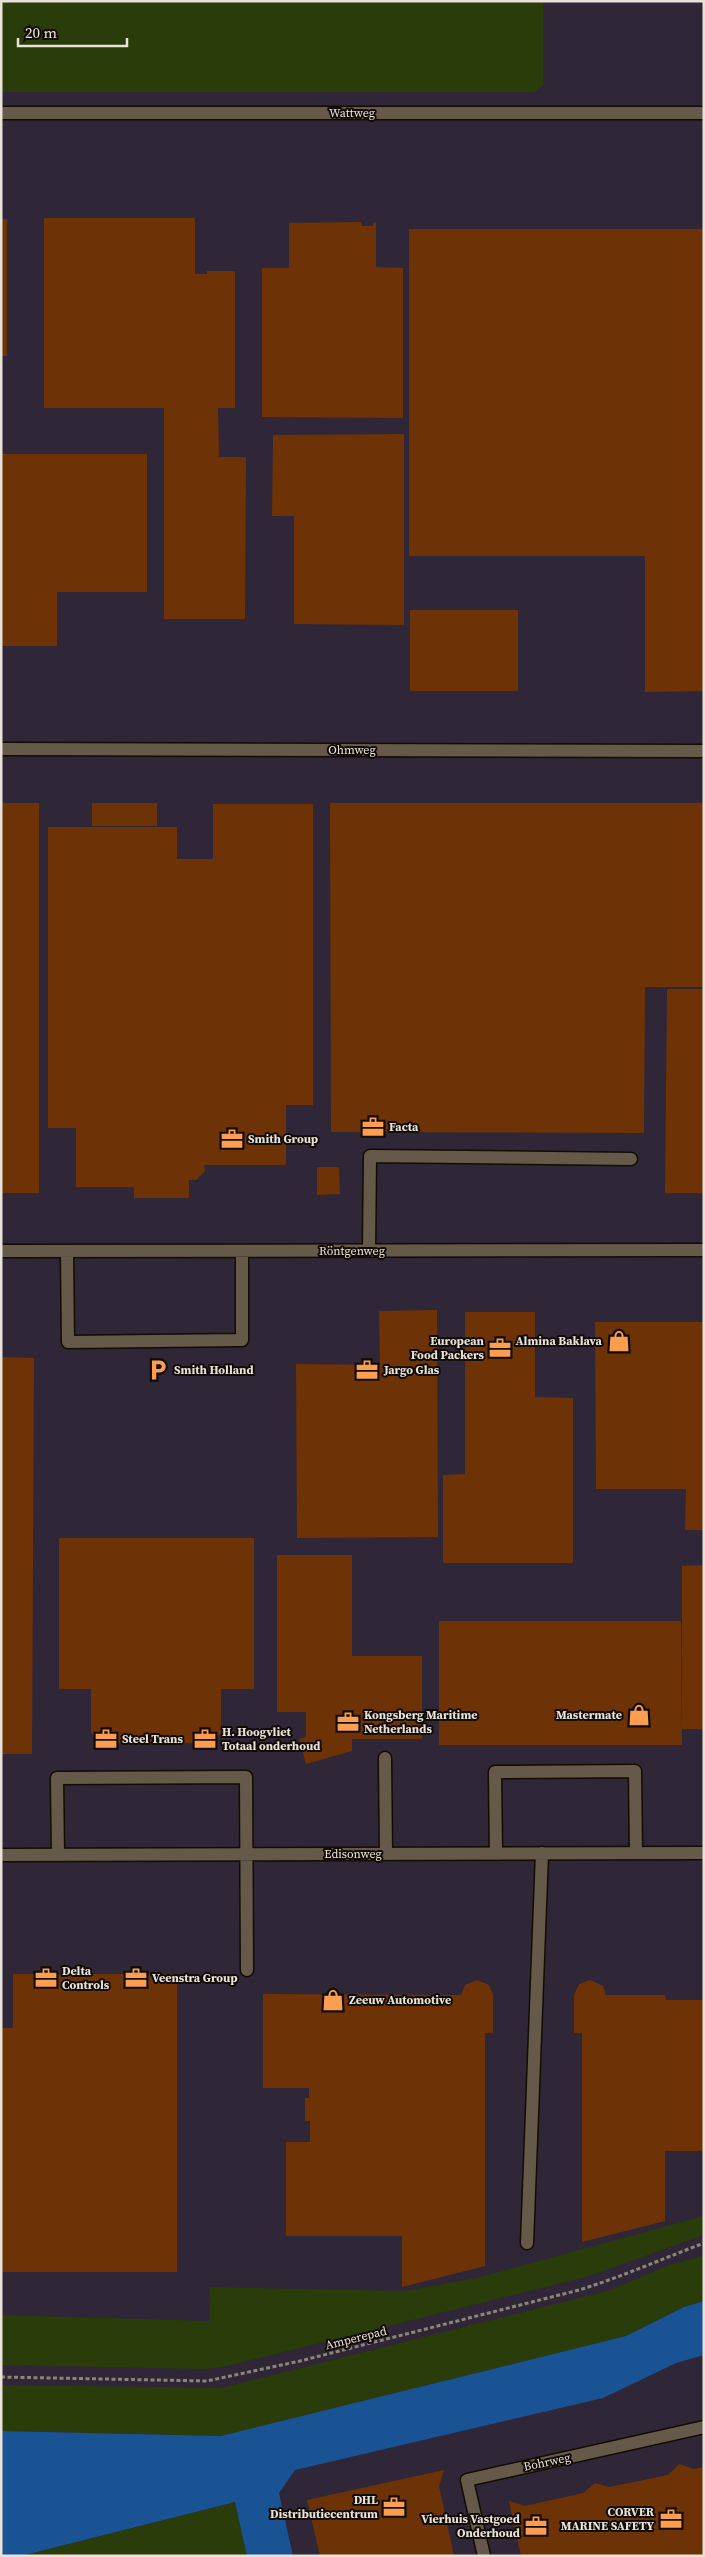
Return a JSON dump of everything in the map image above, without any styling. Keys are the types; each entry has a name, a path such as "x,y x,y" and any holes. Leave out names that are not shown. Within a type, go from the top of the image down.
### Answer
{"street":[{"name":"Wattweg","path":"1,114 704,113"},
{"name":"Ohmweg","path":"1,749 704,751"},
{"path":"369,1251 370,1156 631,1159"},
{"path":"67,1251 68,1342 242,1340 242,1250"},
{"name":"Röntgenweg","path":"1,1251 704,1250"},
{"path":"385,1758 386,1854"},
{"path":"496,1854 495,1772 635,1770 636,1853"},
{"path":"58,1855 57,1778 246,1777 247,1970"},
{"path":"527,2242 542,1853"},
{"name":"Edisonweg","path":"1,1855 704,1853"},
{"name":"Bohrweg","path":"484,2556 467,2480 704,2427"}],"path":[{"name":"Amperepad","path":"1,2377 207,2381 300,2361 579,2290 621,2277 646,2264 704,2244"}],"shaded area":[{"path":"1,1 704,1 704,2556 254,2556 1,2463"}],"green space":[{"path":"1,1 543,1 543,85 535,92 1,92"},
{"path":"704,2216 704,2235 586,2277 227,2366 206,2369 1,2365 1,2315 209,2321 210,2287 406,2291 481,2277"},
{"path":"704,2256 704,2301 684,2307 626,2336 221,2436 1,2431 1,2385 221,2388 611,2290 669,2265"},
{"path":"236,2502 247,2556 21,2556"}],"water":[{"path":"704,2301 704,2355 676,2363 603,2398 295,2470 279,2493 293,2556 247,2556 235,2502 21,2556 1,2556 1,2431 221,2436 626,2336 684,2307"}],"building":[{"path":"44,218 195,218 195,274 207,274 207,271 235,271 235,408 218,408 219,457 246,457 245,619 164,619 164,408 44,408"},
{"path":"1,219 7,219 7,356 1,356"},
{"path":"361,222 362,226 373,226 373,223 376,222 376,267 403,268 403,418 262,417 262,268 289,268 289,223"},
{"path":"409,229 704,229 704,691 645,692 645,556 409,556"},
{"path":"404,434 404,625 294,624 294,516 272,516 273,435"},
{"path":"1,454 147,454 147,592 57,592 57,646 1,646"},
{"path":"410,610 518,610 518,691 410,691"},
{"path":"1,803 39,803 39,1193 1,1193"},
{"path":"92,803 157,803 157,826 92,826"},
{"path":"330,803 704,803 704,987 645,987 644,1133 331,1132"},
{"path":"213,804 313,804 313,1105 286,1105 286,1165 204,1165 205,1171 196,1180 189,1180 189,1198 134,1198 134,1187 76,1187 76,1128 48,1128 48,827 177,827 177,859 213,859"},
{"path":"667,989 704,989 704,1193 665,1193"},
{"path":"317,1167 339,1167 340,1194 317,1195"},
{"path":"437,1310 438,1537 297,1538 296,1364 380,1365 379,1311"},
{"path":"465,1312 535,1312 535,1397 573,1398 573,1563 443,1563 443,1475 465,1474"},
{"path":"595,1322 704,1322 704,1530 685,1530 686,1489 596,1489"},
{"path":"1,1357 34,1358 32,1754 1,1754"},
{"path":"59,1538 254,1538 254,1689 221,1689 221,1734 212,1743 100,1743 91,1733 91,1689 59,1689"},
{"path":"277,1555 352,1555 352,1656 422,1656 422,1739 352,1739 352,1751 306,1764 299,1739 306,1737 306,1712 277,1712"},
{"path":"704,1565 704,1729 682,1729 682,1566"},
{"path":"439,1621 681,1621 682,1745 439,1745"},
{"path":"13,1974 177,1974 177,2272 1,2272 1,2028 13,2028"},
{"path":"477,1980 489,1985 493,1994 493,2033 485,2033 485,2266 402,2287 402,2236 286,2236 286,2142 310,2142 310,2121 305,2121 305,2098 309,2098 309,2088 263,2088 263,1994 461,1995 465,1985"},
{"path":"590,1980 603,1986 606,1995 665,1995 666,2000 704,2000 704,2151 665,2151 665,2221 582,2242 582,2033 574,2033 574,1995 579,1984"},
{"path":"679,2464 694,2469 704,2467 704,2556 521,2556 509,2501 525,2506 583,2493 595,2483 609,2487 668,2475"},
{"path":"444,2470 439,2486 454,2556 320,2556 307,2500"}],"place":[{"name":"Facta","path":"373,1127"},
{"name":"Smith Group","path":"232,1139"},
{"name":"Almina Baklava","path":"619,1341"},
{"name":"European Food Packers","path":"500,1348"},
{"name":"Smith Holland","path":"158,1370"},
{"name":"Jargo Glas","path":"367,1370"},
{"name":"Mastermate","path":"639,1715"},
{"name":"Kongsberg Maritime Netherlands","path":"348,1722"},
{"name":"Steel Trans","path":"106,1739"},
{"name":"H. Hoogvliet Totaal onderhoud","path":"205,1739"},
{"name":"Delta Controls","path":"46,1978"},
{"name":"Veenstra Group","path":"136,1978"},
{"name":"Zeeuw Automotive","path":"333,2000"},
{"name":"DHL Distributiecentrum","path":"394,2507"},
{"name":"CORVER MARINE SAFETY","path":"671,2519"},
{"name":"Vierhuis Vastgoed Onderhoud","path":"536,2526"}]}
